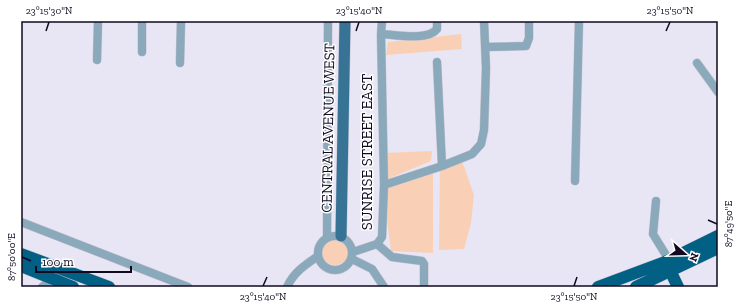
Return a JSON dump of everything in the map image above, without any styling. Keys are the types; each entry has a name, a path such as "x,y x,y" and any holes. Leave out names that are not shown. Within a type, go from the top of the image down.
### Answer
{"highway":[{"path":"636,287 649,282 666,266 718,236"},
{"path":"598,287 718,248"},
{"path":"21,254 109,287"},
{"path":"21,266 73,287"},
{"path":"666,266 670,287"},
{"path":"666,266 678,287"},
{"path":"649,282 662,287"}],"main road":[{"name":"CENTRAL AVENUE WEST","path":"341,236 345,21"}],"street":[{"path":"97,60 98,21"},
{"path":"142,21 142,52"},
{"path":"180,63 181,21"},
{"path":"327,238 328,21"},
{"name":"SUNRISE STREET EAST","path":"352,255 377,244 382,237 384,185 382,21"},
{"path":"384,185 442,166 472,154 481,144 484,130 486,68 484,21"},
{"path":"485,46 526,46 529,38 529,21"},
{"path":"575,181 579,21"},
{"path":"381,34 423,36 432,34 437,25"},
{"path":"437,62 442,166"},
{"path":"697,63 718,92"},
{"path":"656,201 653,234 666,266"},
{"path":"21,222 188,287"},
{"path":"341,236 351,245 352,255 343,269 337,271 324,267 318,256 319,248 322,242 327,238 341,236"},
{"path":"377,244 392,257 422,261 424,264 424,287"},
{"path":"352,255 372,269 384,287"},
{"path":"287,287 300,268 318,256"},
{"path":"42,287 52,279"}],"shaded area":[{"path":"461,34 462,49 386,55 388,42"},
{"path":"432,151 431,161 385,180 384,153"},
{"path":"440,161 462,161 474,195 471,223 464,249 439,250"},
{"path":"433,173 433,253 391,251 383,189"},
{"path":"335,239 344,243 348,252 344,261 335,265 326,261 322,252 326,243"}]}
